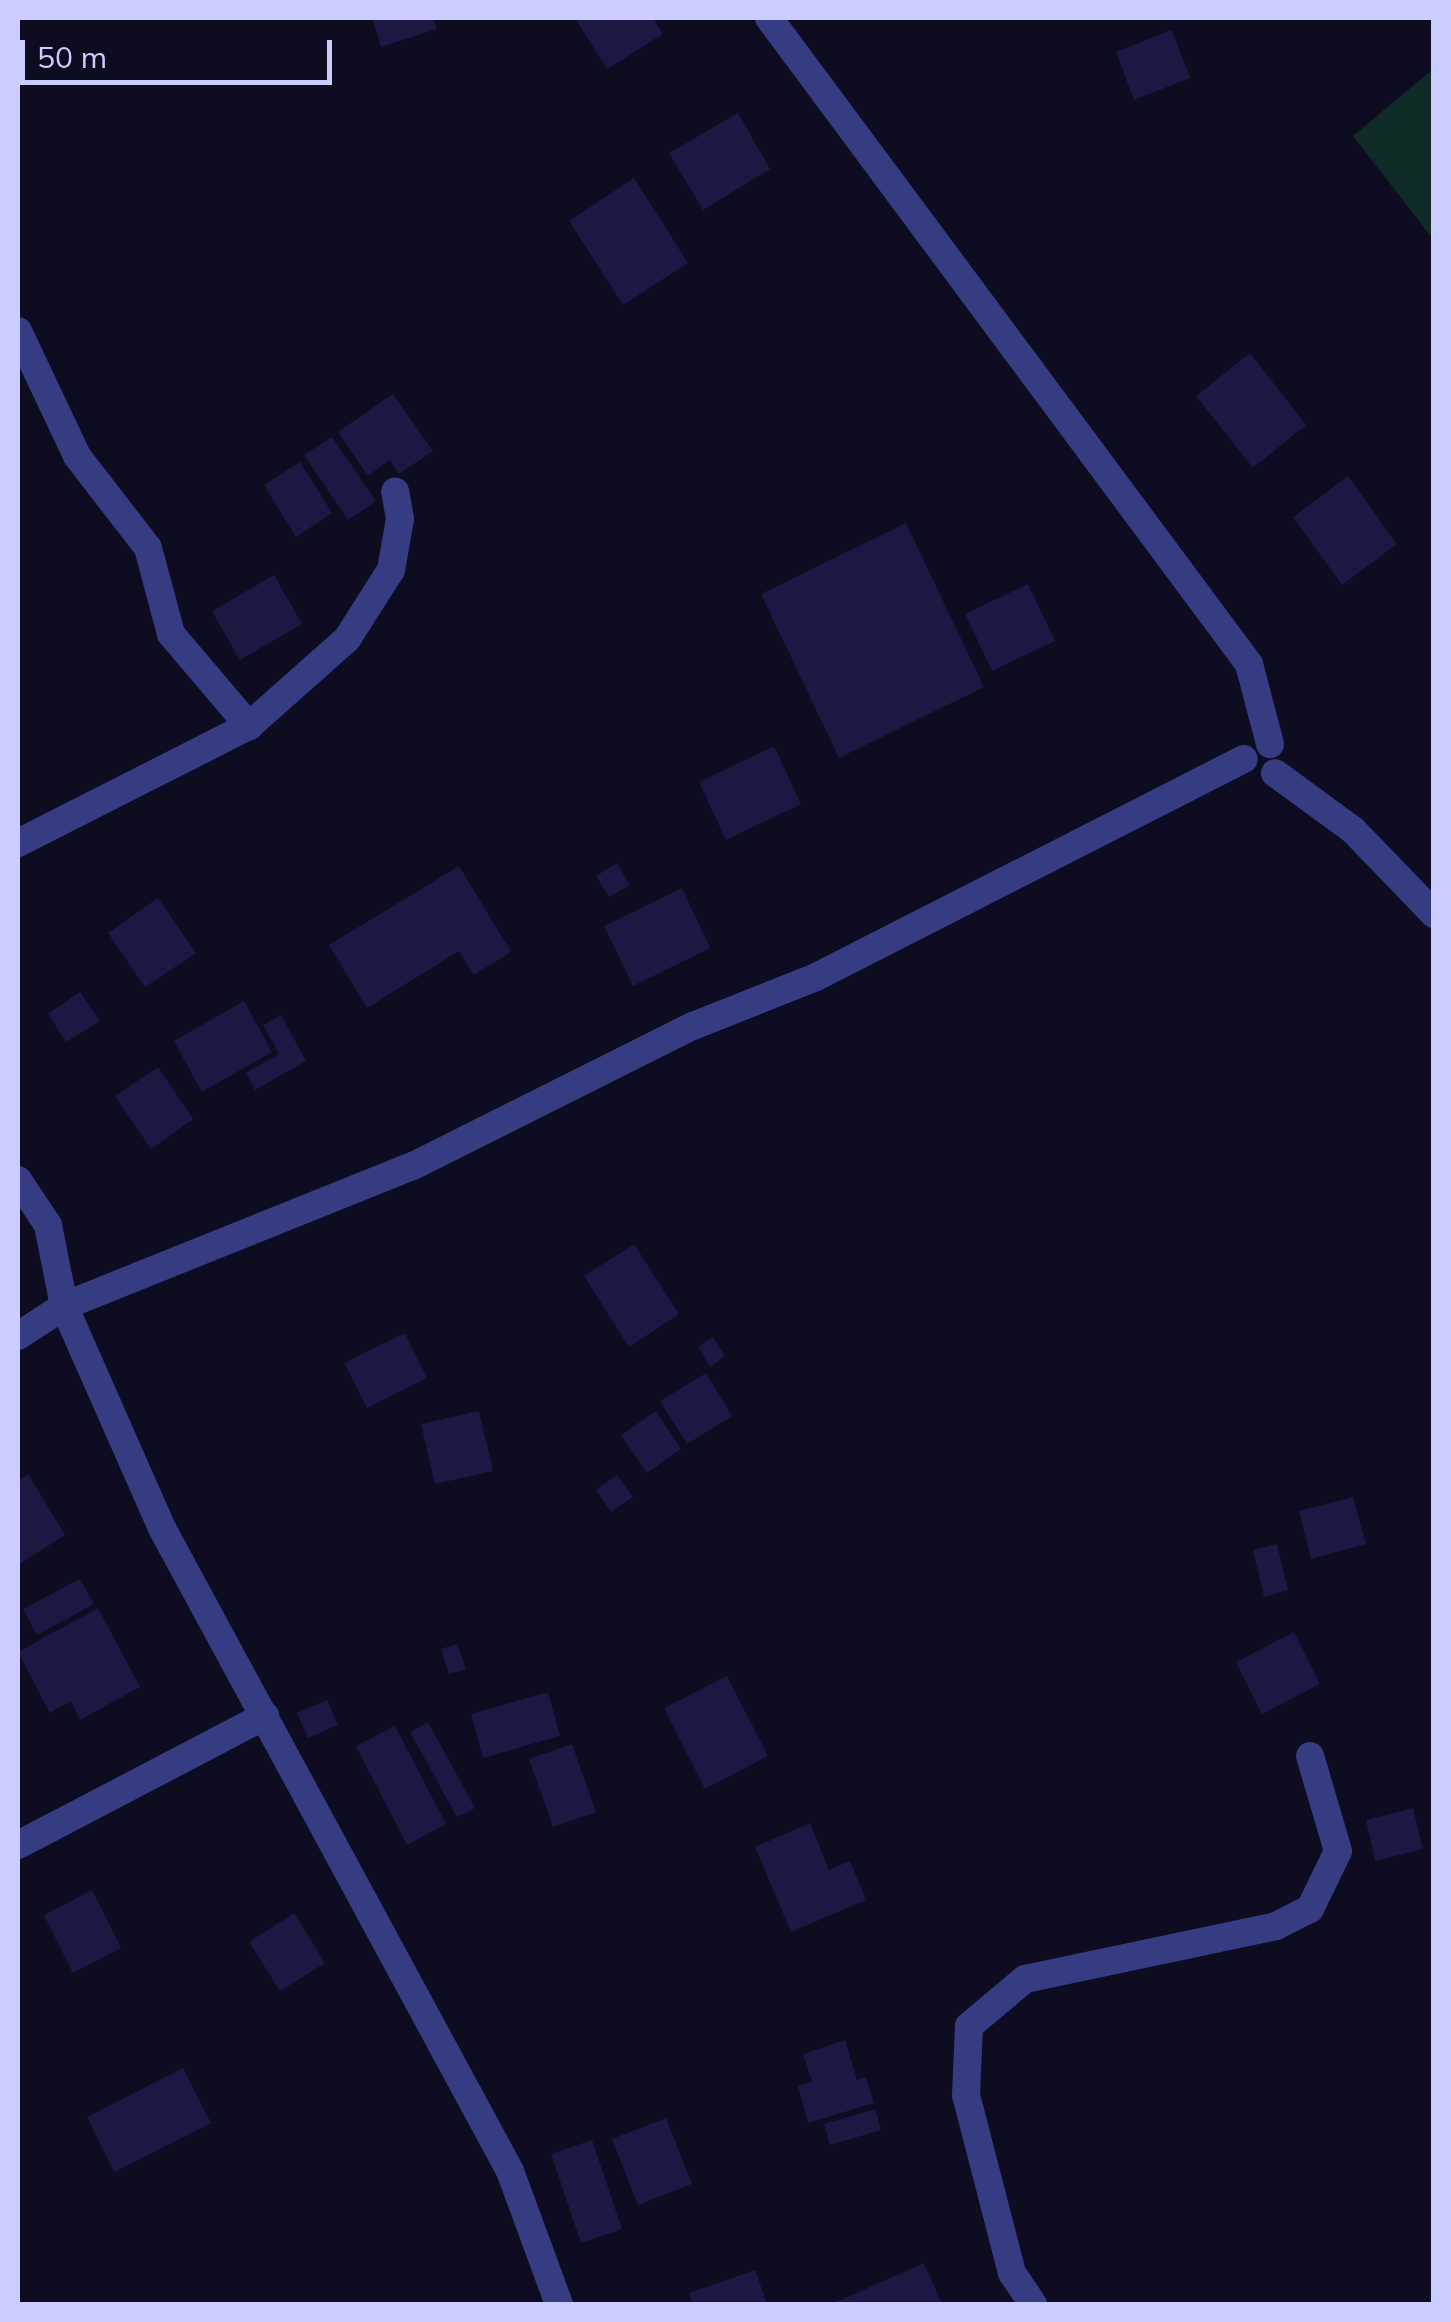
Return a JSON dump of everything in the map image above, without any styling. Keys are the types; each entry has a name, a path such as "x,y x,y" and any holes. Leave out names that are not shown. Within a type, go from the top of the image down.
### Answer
{"street":[{"path":"768,18 1249,664 1270,744"},
{"path":"18,331 78,456 148,548 171,634 250,726"},
{"path":"18,843 250,726 372,610 396,546 394,491"},
{"path":"18,1336 64,1306 413,1166 693,1026 816,977 1244,759"},
{"path":"1274,773 1353,830 1434,914"},
{"path":"18,1180 48,1225 64,1306 163,1530 510,2171 559,2304"},
{"path":"18,1845 265,1716"},
{"path":"1033,2304 1012,2273 966,2095 969,2026 1025,1979 1276,1926 1310,1909 1338,1851 1310,1756"}],"green space":[{"path":"1433,69 1433,239 1353,136"}],"building":[{"path":"372,18 433,18 437,29 381,47"},
{"path":"575,18 653,18 663,34 607,69"},
{"path":"1172,30 1190,78 1134,100 1116,52"},
{"path":"738,113 770,169 703,210 669,153"},
{"path":"634,178 688,263 623,305 569,221"},
{"path":"1250,353 1306,425 1253,468 1196,396"},
{"path":"393,394 433,451 399,474 390,460 368,476 338,432"},
{"path":"332,437 376,501 348,520 304,455"},
{"path":"300,462 332,513 296,537 264,485"},
{"path":"1348,476 1397,544 1342,585 1293,517"},
{"path":"906,523 984,687 839,758 761,594"},
{"path":"274,575 302,624 240,660 212,611"},
{"path":"1028,584 1055,641 992,671 965,614"},
{"path":"774,746 801,804 726,840 699,782"},
{"path":"617,863 630,885 609,897 596,876"},
{"path":"459,866 511,952 474,975 459,951 367,1008 329,945"},
{"path":"682,888 710,948 633,986 604,926"},
{"path":"158,898 196,953 145,987 108,933"},
{"path":"80,992 100,1021 66,1042 48,1014"},
{"path":"244,1001 272,1052 202,1092 174,1041"},
{"path":"281,1015 306,1061 255,1090 246,1073 279,1054 263,1025"},
{"path":"158,1067 193,1119 151,1149 115,1096"},
{"path":"634,1244 679,1314 629,1347 584,1276"},
{"path":"405,1333 427,1378 367,1408 344,1363"},
{"path":"713,1337 725,1356 710,1367 698,1347"},
{"path":"706,1373 732,1416 687,1444 660,1401"},
{"path":"479,1411 493,1471 435,1484 421,1424"},
{"path":"656,1411 681,1449 647,1473 621,1435"},
{"path":"28,1474 65,1535 18,1565 18,1481"},
{"path":"617,1475 633,1497 611,1512 596,1490"},
{"path":"1353,1497 1366,1544 1311,1559 1299,1511"},
{"path":"1277,1544 1288,1590 1264,1597 1253,1550"},
{"path":"80,1579 94,1604 37,1635 23,1609"},
{"path":"98,1608 140,1687 80,1720 71,1701 50,1713 18,1652"},
{"path":"1294,1632 1320,1684 1262,1714 1236,1662"},
{"path":"457,1644 466,1669 449,1674 441,1649"},
{"path":"727,1676 768,1756 705,1789 664,1708"},
{"path":"548,1692 560,1736 483,1758 471,1714"},
{"path":"327,1700 338,1725 308,1738 297,1713"},
{"path":"428,1722 475,1808 457,1817 410,1732"},
{"path":"395,1726 446,1824 407,1845 356,1746"},
{"path":"572,1744 596,1812 553,1827 529,1759"},
{"path":"1413,1808 1423,1849 1375,1861 1366,1820"},
{"path":"810,1823 829,1870 850,1861 866,1900 791,1932 755,1847"},
{"path":"92,1890 121,1948 73,1973 44,1915"},
{"path":"294,1913 325,1963 280,1991 249,1942"},
{"path":"845,2040 857,2080 866,2077 874,2103 808,2123 798,2086 812,2082 803,2054"},
{"path":"183,2068 211,2123 114,2172 87,2117"},
{"path":"875,2109 881,2130 830,2145 824,2124"},
{"path":"666,2118 692,2184 638,2205 612,2139"},
{"path":"592,2140 622,2229 581,2243 551,2154"},
{"path":"924,2263 942,2304 831,2304 850,2296"},
{"path":"755,2270 767,2304 693,2304 689,2293"}]}
